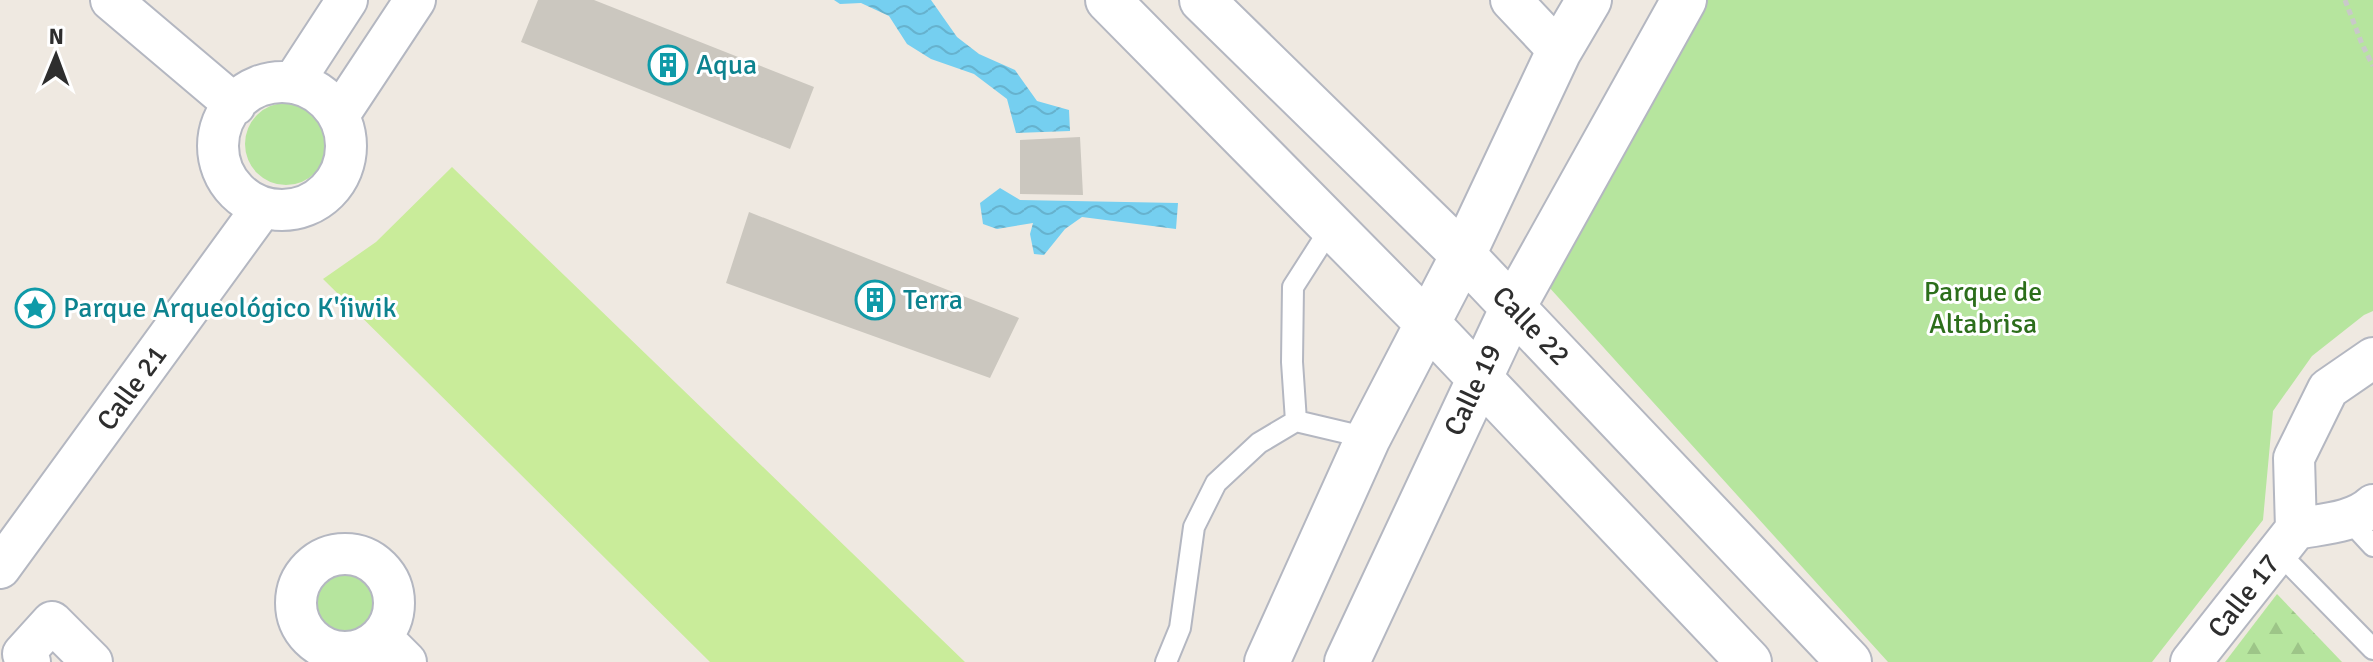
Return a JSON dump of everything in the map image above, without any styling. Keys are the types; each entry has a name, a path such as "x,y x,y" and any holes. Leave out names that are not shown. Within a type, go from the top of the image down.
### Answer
{"street":[{"path":"111,0 235,105"},
{"path":"293,83 347,0"},
{"path":"339,115 415,0"},
{"path":"1108,0 1428,324 1749,662"},
{"name":"Calle 22","path":"1202,0 1463,255 1849,662"},
{"path":"1511,0 1559,51"},
{"path":"1267,662 1368,438 1463,255 1559,51 1589,0"},
{"name":"Calle 19","path":"1347,662 1513,307 1684,0"},
{"path":"270,83 293,83 325,97 339,115 347,136 346,158 338,179 323,196 306,206 284,211 262,208 242,197 226,178 218,157 218,134 227,113 249,91 270,83"},
{"name":"Calle 21","path":"0,568 262,208"},
{"name":"Calle 17","path":"2191,662 2287,541 2294,458 2328,389 2373,358"},
{"name":"Calle 17","path":"2287,541 2365,523"},
{"path":"30,662 23,654 52,622 92,662"}],"lane":[{"path":"1296,421 1292,362 1293,287 1332,226"},
{"path":"1166,662 1180,628 1194,527 1216,483 1259,443 1296,421 1368,438"},
{"path":"2287,541 2373,649"}],"path":[{"path":"2345,0 2373,66"}],"green space":[{"name":"Parque de Altabrisa","path":"1702,0 2373,0 2373,311 2312,356 2273,411 2263,520 2152,662 1888,662 1548,286"},
{"path":"286,103 302,106 315,115 324,128 327,144 324,160 315,173 302,182 286,185 270,182 257,173 248,160 245,144 248,128 257,115 270,106"},
{"path":"452,167 965,662 710,662 323,279 376,242"},
{"path":"353,568 374,583 380,602 378,615 370,626 353,636 339,636 322,626 314,615 312,595 322,578 333,570"},
{"path":"2277,594 2342,662 2225,662"}],"water":[{"path":"834,0 931,0 957,37 979,54 1015,70 1037,101 1069,110 1070,131 1016,133 1007,99 974,74 931,59 907,44 889,16 861,3 840,4"},
{"path":"1000,188 1020,200 1178,203 1176,229 1082,217 1065,229 1044,255 1034,254 1030,234 1033,223 997,229 983,224 980,203"}],"building":[{"name":"Aqua","path":"538,0 594,0 814,87 790,149 521,42"},
{"path":"1080,137 1083,195 1020,194 1020,140"},
{"name":"Terra","path":"749,212 1019,318 990,378 726,283"}],"place":[{"name":"Aqua","path":"668,65"},
{"name":"Terra","path":"875,300"},
{"name":"Parque Arqueológico K'íiwik","path":"35,308"}]}
